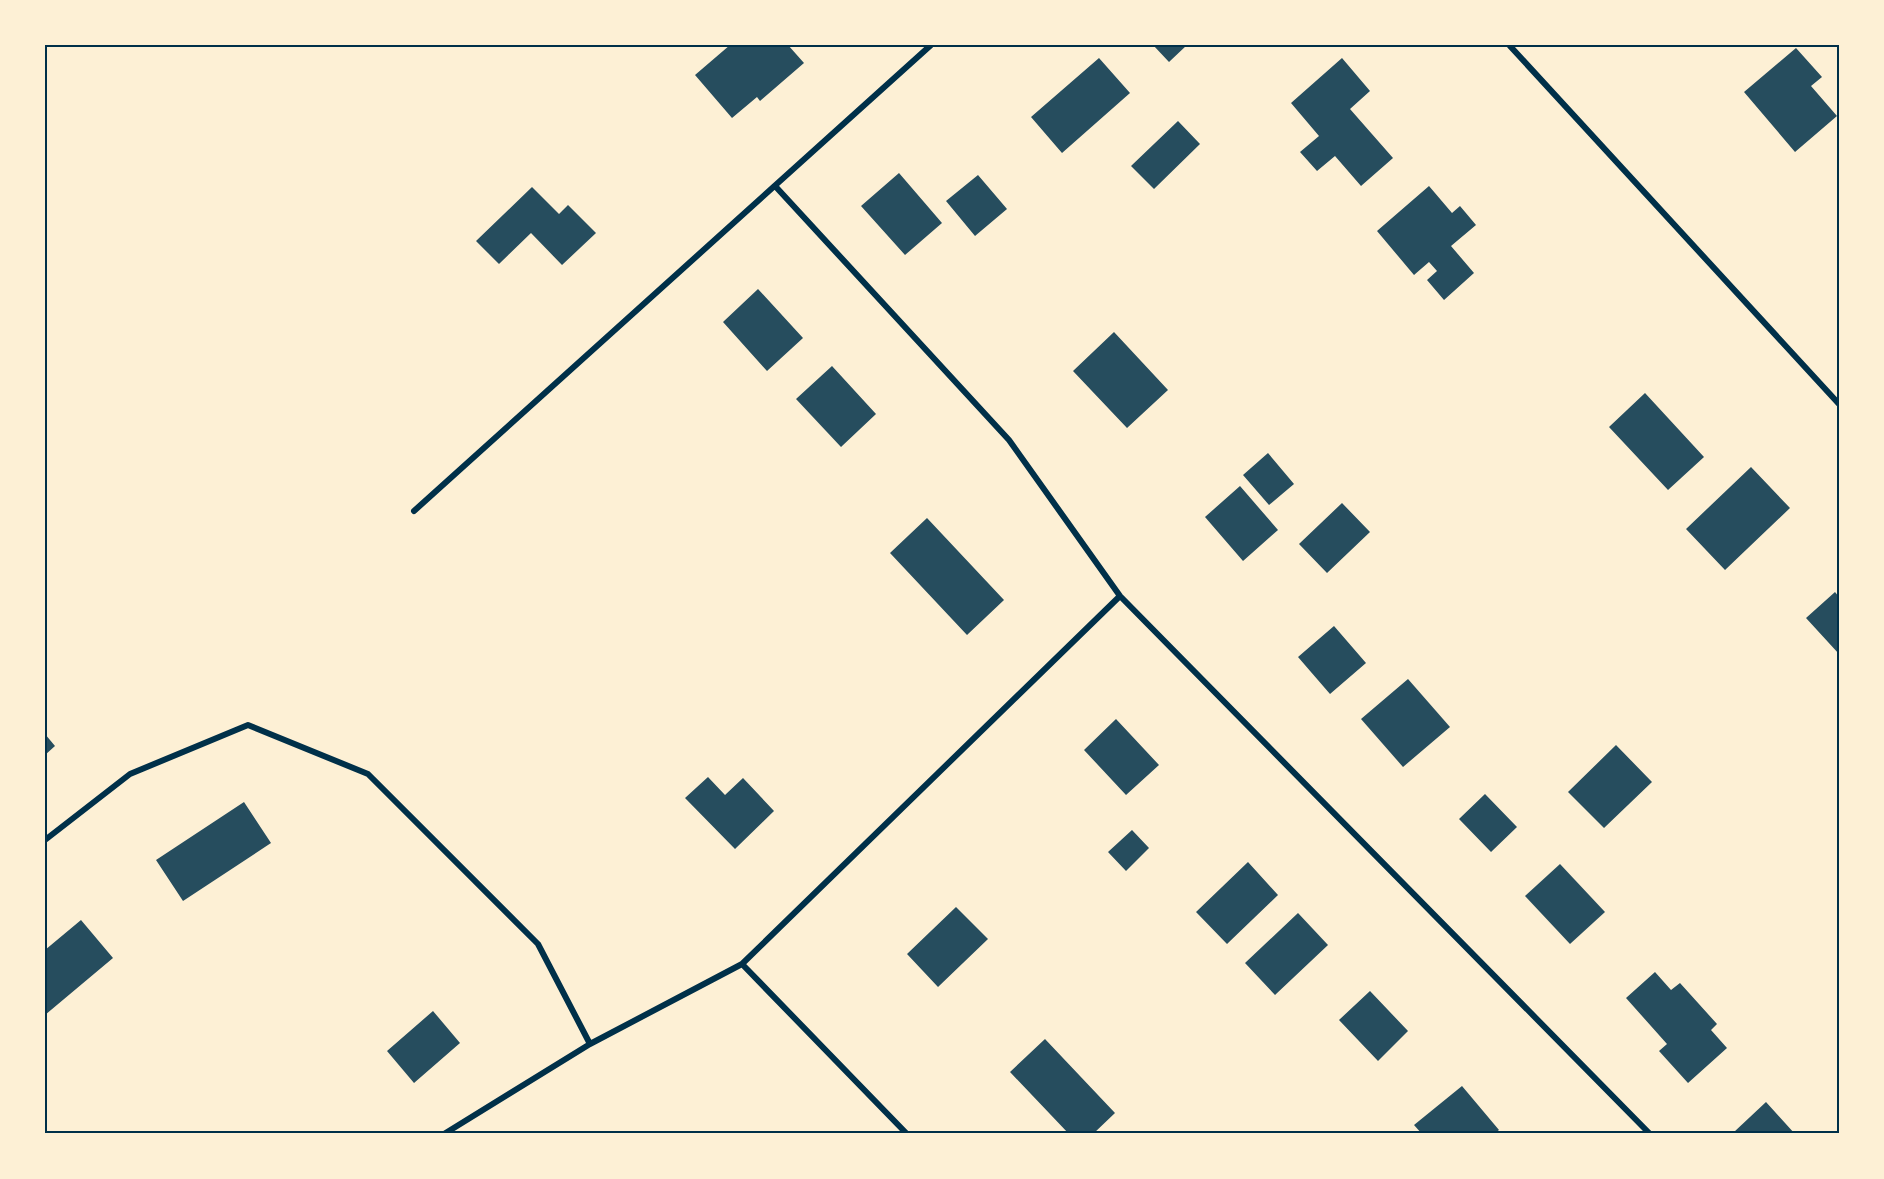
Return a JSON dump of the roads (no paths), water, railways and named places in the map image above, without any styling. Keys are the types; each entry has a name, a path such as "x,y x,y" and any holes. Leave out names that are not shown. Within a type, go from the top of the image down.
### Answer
{"street":[{"path":"414,511 931,45"},
{"path":"1510,46 1839,404"},
{"path":"776,187 1009,440 1120,596 1650,1134"},
{"path":"444,1134 590,1044 742,964 1120,596"},
{"path":"45,840 130,774 248,725 368,774 538,944 590,1044"},
{"path":"742,964 907,1134"}]}
